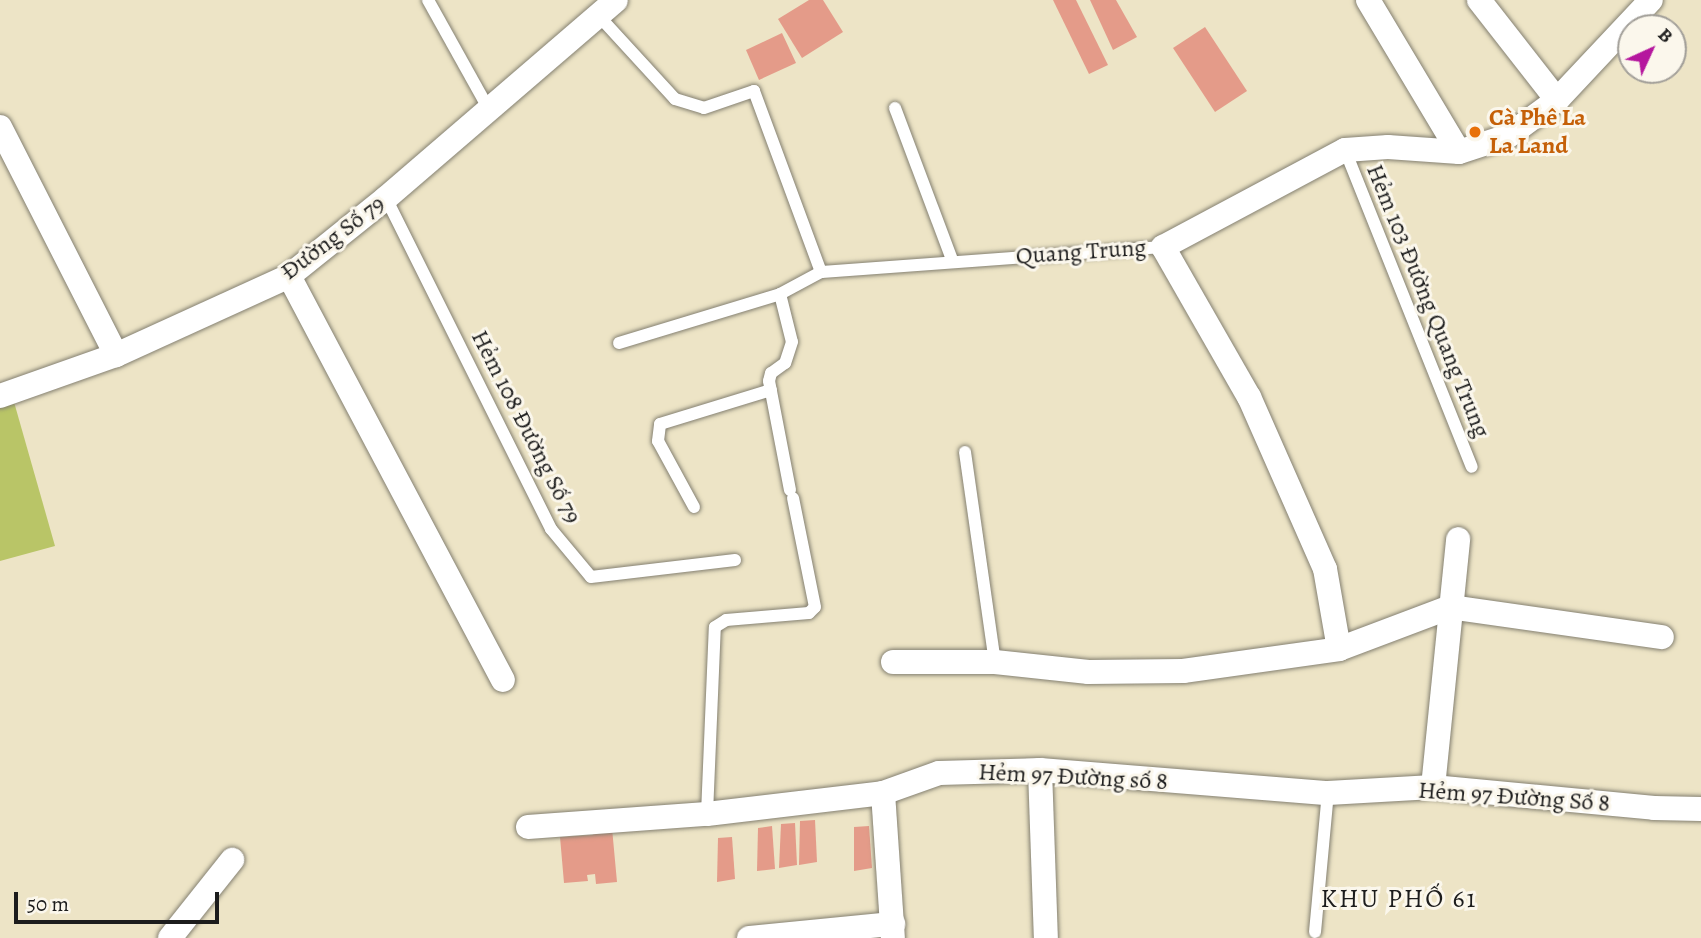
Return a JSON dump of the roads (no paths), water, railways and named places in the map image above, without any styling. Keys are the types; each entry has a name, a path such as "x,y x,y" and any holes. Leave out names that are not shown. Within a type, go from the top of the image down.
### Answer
{"street":[{"path":"1367,0 1459,152"},
{"path":"1479,0 1557,100"},
{"name":"Quang Trung","path":"1163,247 1345,150 1388,147 1459,152 1508,136 1557,100 1651,0"},
{"name":"Đường Số 79","path":"0,396 116,355 289,276 386,198 607,8"},
{"path":"0,127 116,355"},
{"path":"1163,247 1249,397 1325,569 1339,649"},
{"path":"289,276 503,680"},
{"path":"1433,787 1458,539"},
{"path":"893,662 995,662 1087,672 1183,671 1339,649 1450,607 1662,637"},
{"path":"1040,770 1046,938"},
{"name":"Hẻm 97 Đường số 8","path":"528,827 708,814 883,793 939,772 1040,770 1328,793"},
{"name":"Hẻm 97 Đường Số 8","path":"1328,793 1433,787 1654,808 1701,809"},
{"path":"749,938 893,931 883,793"},
{"path":"170,938 232,860"}],"lane":[{"path":"428,0 488,108"},
{"path":"607,8 676,99 704,108 754,91 821,272 780,294 619,343"},
{"path":"895,108 952,261"},
{"name":"Hẻm 103 Đường Quang Trung","path":"1345,150 1472,467"},
{"name":"Hẻm 108 Đường Số 79","path":"386,198 551,529 591,577 736,560"},
{"name":"Quang Trung","path":"821,272 1163,247"},
{"path":"708,814 715,627 726,620 809,613 816,607 771,390 771,373 785,363 792,342 780,294"},
{"path":"694,507 658,441 660,424 771,390"},
{"path":"965,452 995,662"},
{"path":"1315,932 1328,793"}],"place":[{"name":"Cà Phê La La Land","path":"1475,132"}],"district":[{"name":"KHU PHỐ 61","path":"1399,899"}]}
